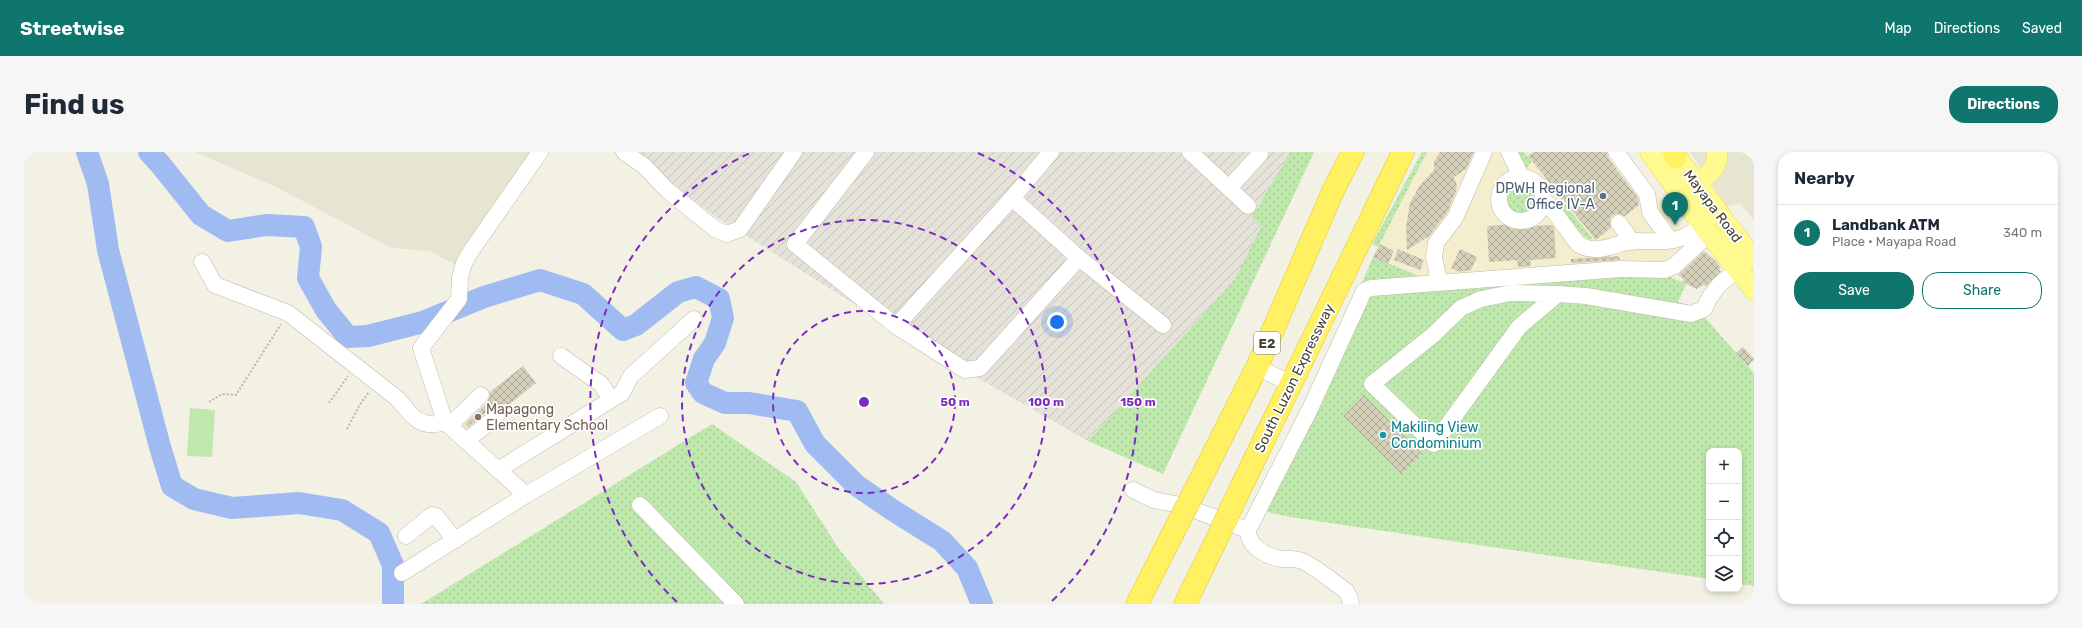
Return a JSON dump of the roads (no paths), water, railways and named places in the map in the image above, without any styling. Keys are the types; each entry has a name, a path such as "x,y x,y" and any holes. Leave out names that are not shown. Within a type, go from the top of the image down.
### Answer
{"highway":[{"path":"1333,191 1348,152"},
{"name":"E2","path":"1137,604 1257,367 1333,191 1353,152"},
{"name":"South Luzon Expressway","path":"1185,604 1403,152"}],"main road":[{"name":"Mayapa Road","path":"1650,152 1688,190"},
{"path":"1688,190 1714,169 1717,160 1717,152"},
{"name":"Mayapa Road","path":"1674,154 1688,190 1738,270 1754,290"},
{"name":"Mayapa Road","path":"1710,224 1754,260"}],"street":[{"path":"526,495 447,424 421,348 431,333 446,318 459,299 464,263 540,152"},
{"path":"624,152 644,166 667,190 715,228 727,234 740,229 788,154"},
{"path":"866,152 795,244 896,326 965,370 980,368 1079,258"},
{"path":"896,326 1012,198 1051,152"},
{"path":"1190,152 1248,206"},
{"path":"1439,282 1434,257 1436,244 1458,212 1484,152"},
{"path":"1509,152 1521,176"},
{"path":"1616,152 1647,194 1650,212 1670,240"},
{"path":"1229,188 1260,154"},
{"path":"1521,176 1527,177 1538,184 1541,190 1543,202 1537,214 1526,220 1514,220 1504,213 1499,201 1501,189 1509,180 1521,176"},
{"path":"1012,198 1079,258 1162,325"},
{"path":"1543,202 1548,206 1576,242 1584,247 1604,249 1632,242 1684,238 1710,224"},
{"path":"1619,223 1632,242"},
{"path":"1351,604 1346,591 1303,561 1292,557 1281,559 1259,550 1251,541 1248,530 1310,409 1364,291 1370,288 1439,282 1621,269 1665,270 1674,266 1710,224"},
{"path":"202,262 215,285 288,313 398,400 410,415 422,424 434,426 447,424 482,395"},
{"path":"1558,294 1519,326 1434,444 1372,384 1433,335 1461,308 1481,299 1511,293 1558,294 1586,296 1691,314 1704,309 1710,297 1719,285 1738,270"},
{"path":"498,470 622,393 631,376 694,319"},
{"path":"561,356 601,384 611,400"},
{"path":"1257,367 1290,384"},
{"path":"402,573 526,495 660,416"},
{"path":"466,441 496,417"},
{"path":"1133,490 1154,500 1181,505 1248,530"},
{"path":"640,505 736,604"},
{"path":"406,536 432,515 436,516 455,540"}],"waterway":[{"path":"87,152 98,184 108,250 160,447 172,486 194,499 232,508 299,503 342,510 379,533 393,565 393,604"},
{"path":"149,152 201,215 228,231 266,225 304,227 311,247 308,278 326,310 348,337 368,336 423,322 484,297 540,280 583,294 623,330 636,325 678,292 696,287 719,299 723,318 715,343 704,359 696,383 703,393 725,403 749,403 797,411 815,444 856,485 942,541 967,568 982,604"}],"place":[{"name":"DPWH Regional Office IV-A","path":"1603,196"},
{"name":"Landbank ATM","path":"1675,225"},
{"name":"Mapagong Elementary School","path":"478,417"},
{"name":"Makiling View Condominium","path":"1383,435"}]}
